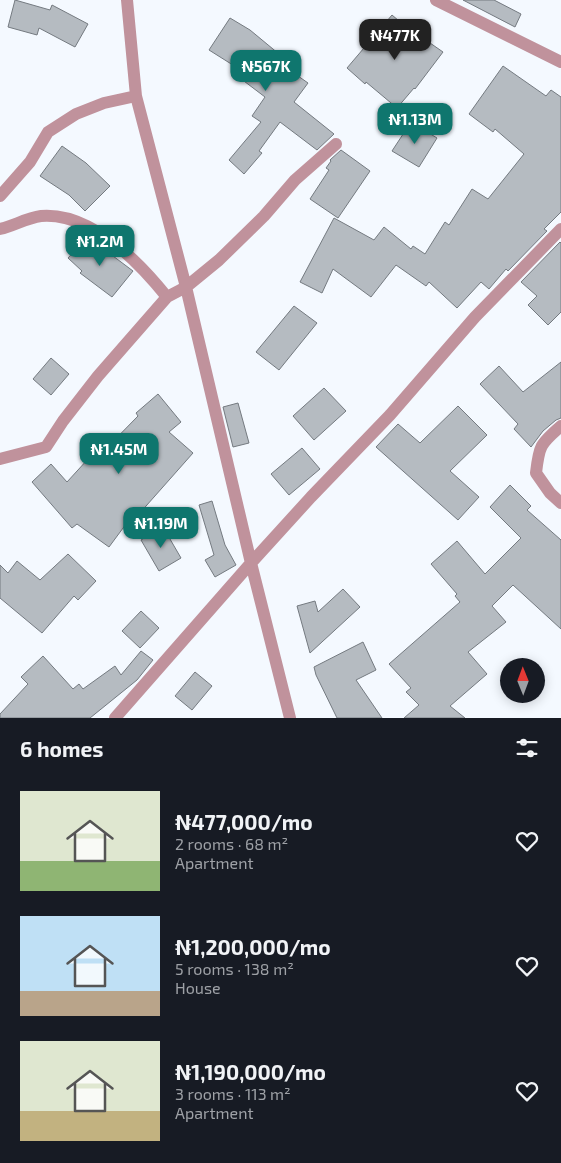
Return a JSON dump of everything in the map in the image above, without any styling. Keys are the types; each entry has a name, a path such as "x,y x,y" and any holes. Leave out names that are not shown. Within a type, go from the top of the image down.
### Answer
{"street":[{"path":"127,0 136,96 186,287 251,563 290,718"},
{"path":"436,0 561,62"},
{"path":"0,196 30,162 48,132 76,114 104,103 136,96"},
{"path":"0,459 46,447 63,421 98,376 166,297 186,287 237,243 264,216 295,180 336,144"},
{"path":"0,229 40,216 58,217 98,231 142,268 166,297"},
{"path":"115,718 251,563 390,415 475,317 561,229"},
{"path":"561,426 546,437 538,451 536,473 550,493 561,503"}],"building":[{"path":"15,0 50,10 52,5 88,24 75,47 39,28 37,35 8,27"},
{"path":"463,0 494,0 521,14 515,27"},
{"path":"392,15 419,38 420,36 443,52 415,89 397,108 347,68"},
{"path":"230,18 250,30 279,54 274,59 308,83 294,102 334,134 317,150 280,122 259,151 262,153 244,174 229,160 261,122 252,116 265,97 232,72 236,67 209,50"},
{"path":"503,66 546,96 551,90 561,97 561,212 544,229 547,231 508,271 506,269 489,289 481,282 457,308 429,282 426,286 396,265 371,297 333,269 322,293 300,282 334,218 374,240 384,227 411,249 413,246 425,254 445,222 449,225 472,189 488,199 524,154 495,129 493,132 469,114"},
{"path":"411,122 437,138 419,167 392,151"},
{"path":"62,146 86,163 110,186 85,211 69,195 40,176"},
{"path":"341,150 370,171 338,218 310,199 329,170 326,168 330,160"},
{"path":"88,236 100,248 133,271 112,297 80,273 82,271 68,258"},
{"path":"560,242 561,312 548,325 528,305 537,296 521,282"},
{"path":"294,306 317,323 279,370 256,352"},
{"path":"51,358 69,374 51,395 33,379"},
{"path":"561,362 561,418 543,431 531,447 514,429 518,424 480,384 499,366 523,392"},
{"path":"324,388 346,411 314,440 293,416"},
{"path":"158,394 181,422 169,432 193,453 131,523 129,520 109,547 77,524 72,528 32,482 51,464 67,482 88,459 92,463 138,416 136,413"},
{"path":"238,403 249,443 233,447 223,407"},
{"path":"458,406 487,435 450,471 479,497 458,520 376,447 398,424 420,443"},
{"path":"302,448 320,469 289,495 271,474"},
{"path":"510,485 531,506 527,510 561,540 561,629 513,585 492,606 506,622 468,652 487,674 450,706 465,718 404,718 419,705 406,692 411,688 389,664 460,602 455,596 457,594 431,564 457,541 485,574 521,538 490,507"},
{"path":"212,501 225,545 236,565 215,577 205,560 214,555 199,505"},
{"path":"163,527 181,558 159,571 141,540"},
{"path":"68,554 96,581 78,600 74,596 42,633 0,598 0,565 8,573 17,561 40,580"},
{"path":"343,589 360,607 310,653 297,606 315,601 318,612"},
{"path":"141,611 159,628 140,648 122,631"},
{"path":"363,642 376,670 356,680 382,718 337,718 314,667"},
{"path":"141,651 153,660 137,680 90,718 0,718 0,714 28,684 21,677 43,656 73,689 79,684 83,689 115,666 121,675"},
{"path":"195,672 212,686 192,710 175,696"}]}
